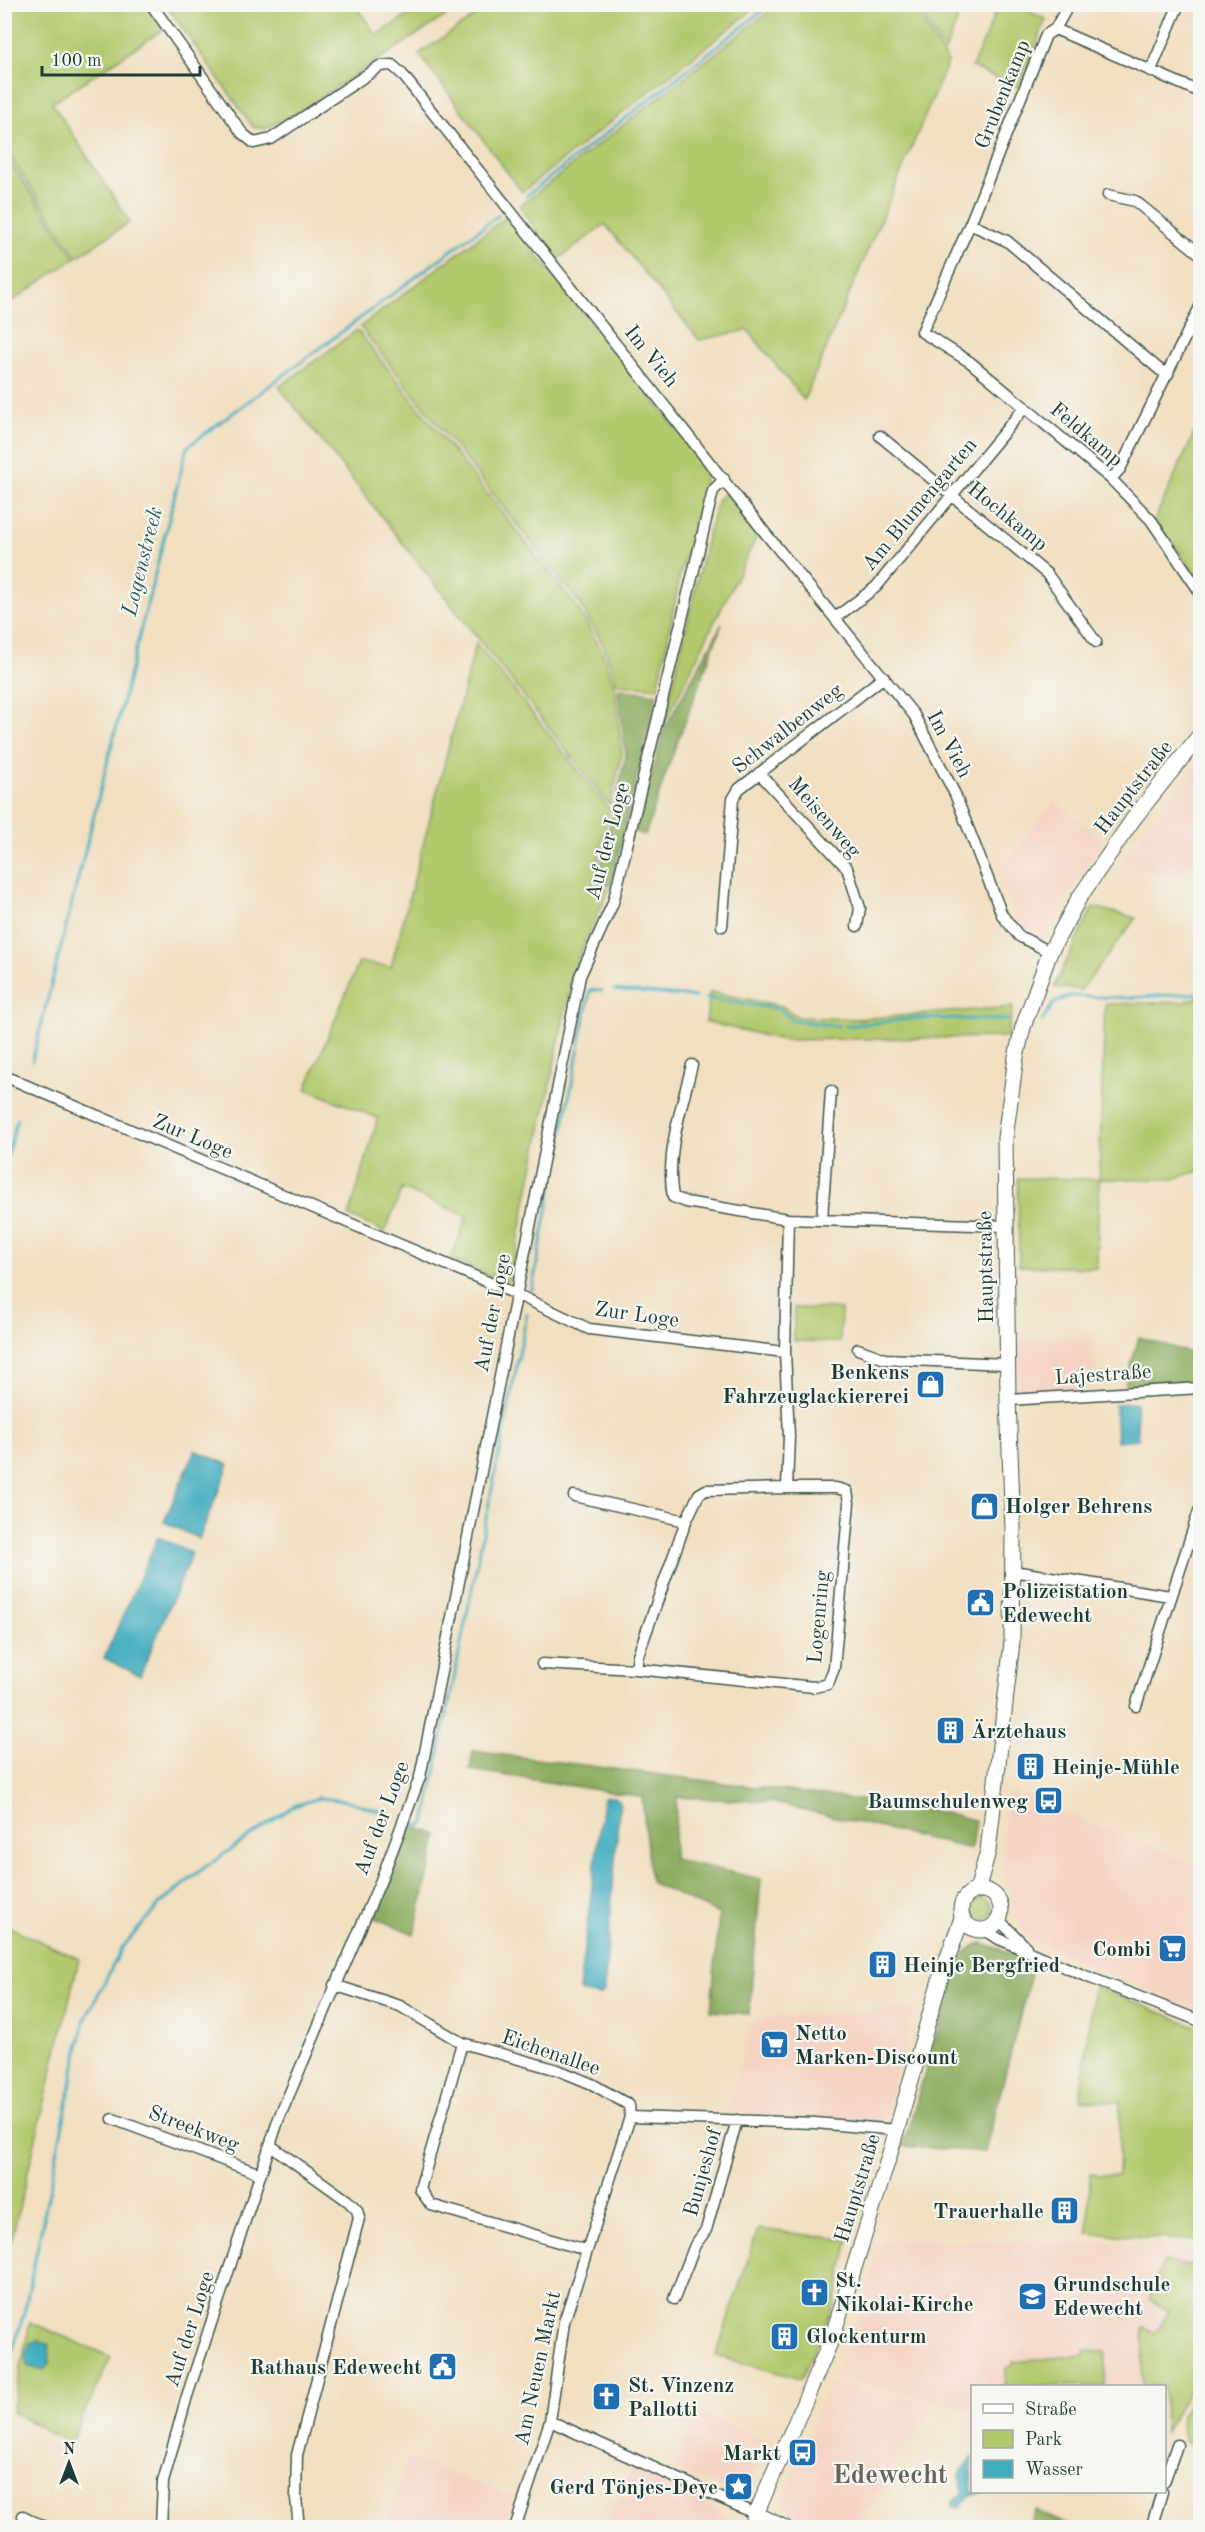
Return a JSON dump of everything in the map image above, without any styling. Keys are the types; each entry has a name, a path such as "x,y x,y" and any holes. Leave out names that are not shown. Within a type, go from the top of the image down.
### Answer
{"main road":[{"name":"Hauptstraße","path":"983,1892 1012,1642 1013,1571 1005,1226 1005,1138 1011,1087 1023,1027 1050,952 1079,898 1106,856 1200,735"},
{"path":"983,1892 1000,1907 998,1919 979,1929 962,1918 963,1902 983,1892"},
{"name":"Hauptstraße","path":"753,2521 832,2338 962,1918"},
{"name":"Hauptstraße","path":"949,1955 979,1929"},
{"path":"753,2521 785,2528"}],"street":[{"name":"Im Vieh","path":"151,4 242,133 254,143 271,139 380,66 392,65 914,715 955,794 1002,915 1019,936 1050,952"},
{"path":"1055,29 1069,4"},
{"path":"1151,70 1179,4"},
{"name":"Grubenkamp","path":"922,332 970,224 1047,35 1055,29 1200,92"},
{"path":"1108,195 1135,201 1200,254"},
{"path":"970,224 1007,241 1160,370 1168,374"},
{"path":"1111,479 1120,469 1200,307"},
{"name":"Feldkamp","path":"922,332 970,362 1111,479 1151,520 1200,592"},
{"name":"Am Blumengarten","path":"835,618 876,587 953,497 1025,407"},
{"name":"Hochkamp","path":"880,436 1047,574 1096,642"},
{"name":"Auf der Loge","path":"161,2528 162,2482 187,2396 270,2145 334,1985 381,1880 420,1778 580,976 614,903 713,491 724,479"},
{"name":"Schwalbenweg","path":"722,926 733,799 739,789 884,677"},
{"name":"Meisenweg","path":"759,773 847,868 860,908 857,926"},
{"path":"692,1065 678,1123 670,1180 673,1197 686,1202 788,1219 1005,1226"},
{"name":"Zur Loge","path":"4,1076 516,1294 589,1329 785,1352"},
{"path":"822,1219 831,1091"},
{"path":"787,1488 789,1436 785,1352 788,1219"},
{"path":"858,1349 885,1359 1007,1364"},
{"name":"Lajestraße","path":"1008,1400 1200,1388"},
{"name":"Logenring","path":"542,1664 636,1669 814,1688 828,1684 834,1668 849,1503 847,1491 836,1488 787,1488 706,1490 699,1494 686,1521 638,1655 636,1669"},
{"path":"574,1496 686,1521"},
{"path":"1136,1706 1199,1511"},
{"path":"1013,1571 1170,1596"},
{"path":"998,1919 1034,1954"},
{"path":"979,1929 1034,1954 1200,2021"},
{"name":"Eichenallee","path":"334,1985 400,2006 462,2043 558,2070 592,2084 629,2105 630,2117"},
{"path":"462,2043 420,2189 422,2196 431,2205 585,2250"},
{"path":"630,2117 737,2120 897,2130"},
{"name":"Am Neuen Markt","path":"515,2528 550,2421 564,2322 585,2250 630,2117"},
{"name":"Streekweg","path":"113,2119 260,2174"},
{"name":"Bunjeshof","path":"674,2299 695,2245 706,2230 737,2120"},
{"path":"270,2145 348,2201 357,2211 358,2218 297,2454 296,2498 299,2528"},
{"path":"550,2421 753,2521"},
{"path":"1166,2476 1177,2445"},
{"path":"1151,2528 1162,2493"},
{"path":"23,2516 46,2528"}],"shaded area":[{"path":"1200,758 1200,852 1179,877 1120,864"},
{"path":"1054,801 1103,839 1044,936 1032,935 1017,923 999,872"},
{"path":"1094,1336 1095,1387 1018,1391 1018,1340"},
{"path":"1010,1791 1200,1866 1200,2011 1032,1941 1020,1927 1009,1888 1003,1879 1004,1825"},
{"path":"915,2009 882,2125 727,2112 752,2019"},
{"name":"Grundschule Edewecht","path":"882,2239 1104,2242 1200,2250 1200,2371 1166,2430 1166,2385 971,2385 971,2409 833,2378 849,2343"},
{"path":"829,2383 932,2404 859,2527 818,2527 789,2511 782,2503"},
{"path":"698,2413 770,2442 753,2477 724,2489 673,2468"},
{"path":"407,2457 516,2497 505,2527 387,2527"},
{"path":"631,2468 736,2521 733,2527 590,2527 594,2518 610,2522"}],"green space":[{"path":"4,5 145,5 164,29 52,103 130,222 77,257 5,149"},
{"path":"166,5 355,5 376,35 426,5 447,5 450,13 297,113 264,129 253,127"},
{"path":"491,5 759,5 522,192 419,54"},
{"path":"777,5 912,5 948,62 804,400 748,330 699,340 605,224 556,261 520,206"},
{"path":"915,5 963,5 945,51"},
{"path":"999,5 1014,5 1046,19 1019,88 972,67"},
{"path":"4,153 75,258 5,306 4,306"},
{"path":"506,217 708,467 680,576 658,688 617,684 605,648 580,604 360,327"},
{"path":"357,330 577,607 602,651 615,688 622,754 610,805 279,387"},
{"path":"1200,421 1200,583 1179,551 1154,521"},
{"path":"726,493 757,536 663,726 708,534 718,499"},
{"path":"722,624 645,835 635,832 664,730"},
{"path":"476,643 609,809 593,884 609,890 574,967 511,1276 506,1282 451,1260 467,1216 402,1189 385,1232 349,1216 378,1118 306,1089 359,962 391,967"},
{"path":"618,689 657,694 611,886 597,881 626,755"},
{"path":"1093,907 1136,918 1081,990 1054,987"},
{"path":"710,992 782,1006 798,1017 858,1019 1013,1007 1007,1037 783,1040 706,1022"},
{"path":"1200,997 1200,1171 1173,1179 1099,1179 1105,1004 1182,1002"},
{"path":"1018,1178 1099,1179 1097,1268 1019,1266"},
{"path":"794,1308 841,1309 840,1342 794,1341"},
{"path":"1139,1337 1200,1356 1200,1385 1124,1389"},
{"path":"473,1751 921,1808 975,1820 971,1849 771,1802 677,1797 673,1859 761,1879 749,2014 711,2011 719,1914 650,1882 642,1797 470,1770"},
{"path":"411,1826 438,1835 414,1934 373,1917"},
{"path":"981,1899 989,1902 992,1910 989,1918 981,1921 973,1918 970,1910 973,1902"},
{"path":"5,1925 79,1959 5,2267"},
{"path":"983,1943 1034,1962 985,2152 903,2146 956,1969 969,1949"},
{"path":"1094,1986 1200,2028 1200,2241 1088,2233 1090,2174 1118,2176 1120,2102 1080,2100"},
{"path":"758,2229 849,2240 835,2304 801,2379 716,2356"},
{"path":"1163,2262 1200,2267 1200,2371 1166,2430 1166,2385 1142,2385 1143,2327 1156,2333 1169,2311 1149,2299"},
{"path":"30,2322 111,2357 70,2443 12,2412"},
{"path":"1085,2351 1106,2352 1105,2385 1004,2385 1006,2368 1013,2366 1013,2362 1083,2355"},
{"path":"1200,2385 1200,2451 1184,2441 1181,2416"},
{"path":"1035,2510 1071,2527 1028,2527"}],"water":[{"path":"1136,1403 1138,1439 1117,1441 1115,1404"},
{"path":"195,1450 229,1465 199,1539 164,1522"},
{"path":"158,1537 192,1553 140,1676 104,1658"},
{"path":"606,1797 615,1797 620,1801 604,1992 599,1996 581,1992 579,1989 603,1800"},
{"path":"39,2340 49,2344 50,2363 43,2371 27,2366 26,2354 30,2343"},
{"path":"971,2459 971,2493 979,2493 968,2497 960,2508 953,2507 953,2500 962,2493 961,2472"}],"waterway":[{"path":"526,196 771,4"},
{"name":"Logenstreek","path":"32,1061 187,447 499,215"},
{"path":"531,1294 590,990 602,991"},
{"path":"614,990 695,997"},
{"path":"1042,1021 1053,1004 1069,996 1127,998 1200,993"},
{"path":"706,998 780,1009 792,1020 838,1026"},
{"path":"846,1026 918,1018 1008,1020"},
{"name":"Logenstreek","path":"4,1168 17,1119"},
{"path":"412,1823 421,1826 425,1823 527,1314"},
{"path":"4,2379 24,2313 84,2022 122,1948 159,1905 201,1870 294,1806 319,1798 348,1801 392,1815"}],"place":[{"name":"Benkens Fahrzeuglackiererei","path":"930,1384"},
{"name":"Holger Behrens","path":"984,1506"},
{"name":"Polizeistation Edewecht","path":"981,1603"},
{"name":"Ärztehaus","path":"950,1731"},
{"name":"Heinje-Mühle","path":"1031,1767"},
{"name":"Baumschulenweg","path":"1049,1801"},
{"name":"Combi","path":"1172,1949"},
{"name":"Heinje Bergfried","path":"882,1965"},
{"name":"Netto Marken-Discount","path":"774,2045"},
{"name":"Trauerhalle","path":"1065,2211"},
{"name":"St. Nikolai-Kirche","path":"814,2292"},
{"name":"Grundschule Edewecht","path":"1032,2296"},
{"name":"Glockenturm","path":"785,2336"},
{"name":"Rathaus Edewecht","path":"443,2367"},
{"name":"St. Vinzenz Pallotti","path":"607,2397"},
{"name":"Markt","path":"802,2453"},
{"name":"Gerd Tönjes-Deye","path":"739,2487"}],"district":[{"name":"Edewecht","path":"890,2474"}]}
